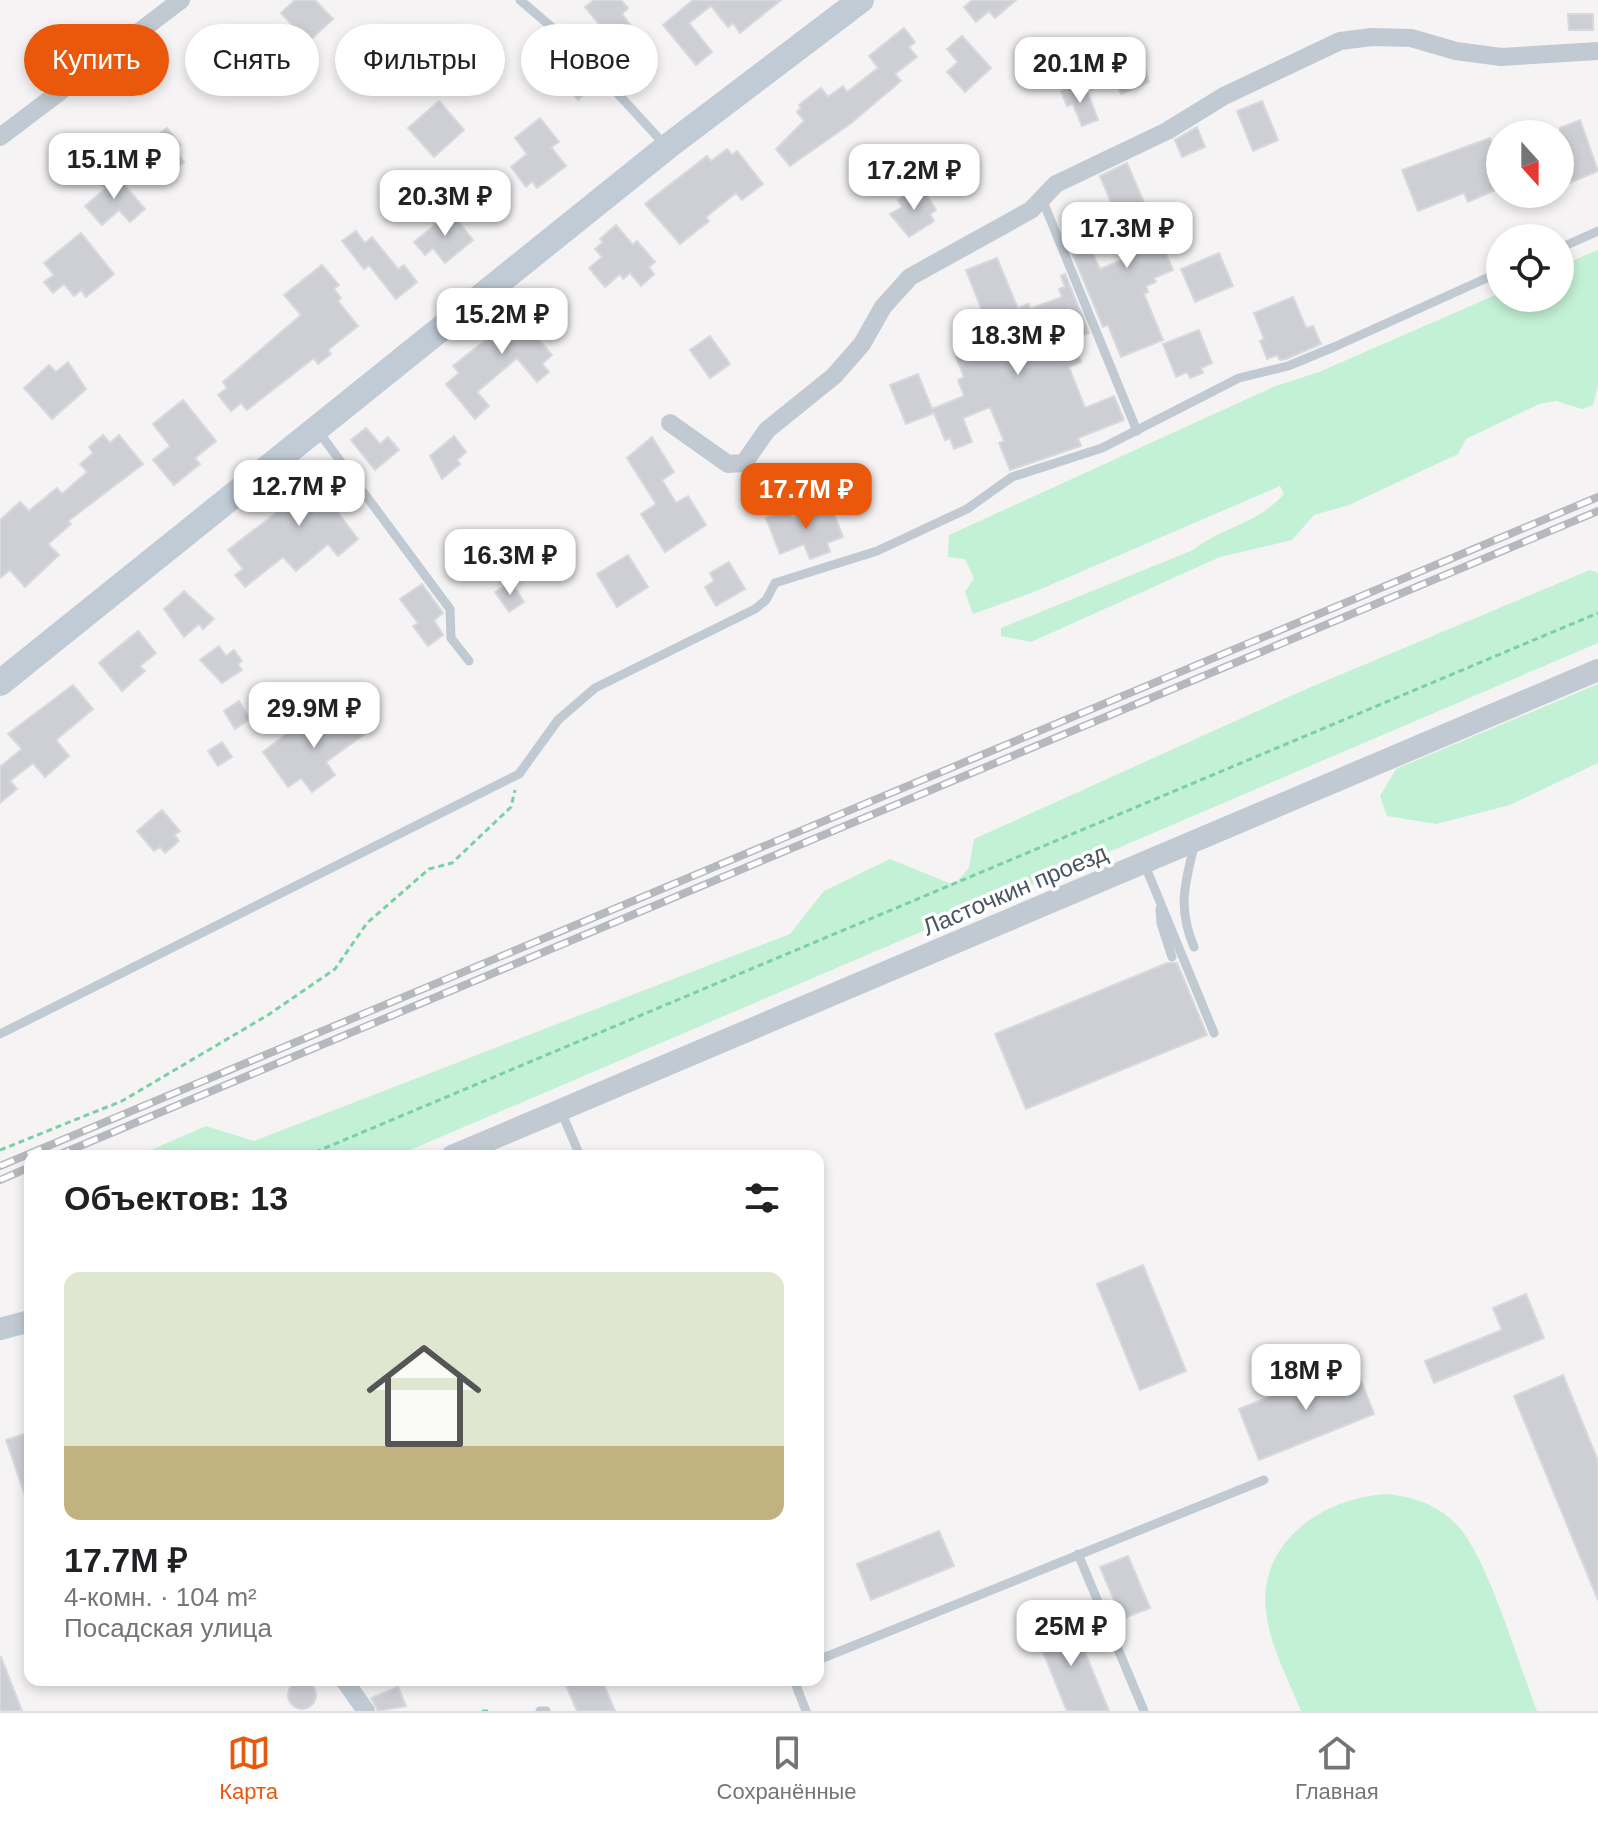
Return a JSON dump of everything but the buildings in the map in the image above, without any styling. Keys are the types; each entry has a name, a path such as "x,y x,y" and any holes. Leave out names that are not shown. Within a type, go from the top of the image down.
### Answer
{"main road":[{"path":"0,683 667,147 861,0"}],"street":[{"path":"0,137 181,0"},
{"path":"670,423 728,464 744,463 767,430 834,376 910,277 1031,210 1056,184 1167,131 1224,96 1340,41 1372,37 1411,38 1456,51 1501,57 1598,51"},
{"name":"Ласточкин проезд","path":"467,1150 1598,670"},
{"path":"0,1329 24,1323"},
{"path":"348,1686 366,1711"}],"lane":[{"path":"520,0 575,47 667,147"},
{"path":"1042,199 1137,431"},
{"path":"1574,242 1598,231"},
{"path":"0,1034 519,774 558,720 595,688 755,609 766,600 775,583 877,551 967,509 1012,477 1089,453 1239,378 1288,366 1486,278"},
{"path":"316,429 450,609 451,638 469,661"},
{"path":"1194,947 1184,923 1182,897 1195,842"},
{"path":"1144,863 1214,1033"},
{"path":"1160,902 1161,923 1172,957"},
{"path":"561,1111 577,1150"},
{"path":"824,1658 1264,1480"},
{"path":"1078,1554 1144,1711"},
{"path":"796,1686 806,1711"}],"path":[{"path":"320,1150 1598,613"},
{"path":"0,1150 122,1101 268,1015 335,969 367,923 429,869 452,863 511,807 519,774"},
{"path":"482,1711 492,1711"}],"green space":[{"path":"1598,250 1598,386 1593,405 1582,409 1556,401 1539,404 1466,439 1458,454 1349,505 1314,515 1292,540 1220,557 1031,642 1001,636 1001,628 1193,550 1263,512 1284,494 1280,486 1034,592 973,614 965,592 974,578 965,559 948,557 949,535 1273,387 1319,372 1486,299 1486,312 1574,312 1574,260"},
{"path":"1590,570 1598,573 1598,643 410,1150 151,1150 206,1126 254,1141 790,934 824,891 890,859 954,885 969,868 974,839 1304,690"},
{"path":"1598,684 1598,763 1510,805 1436,824 1387,816 1380,796 1396,769"},
{"path":"1387,1494 1407,1497 1434,1507 1458,1526 1491,1587 1537,1711 1301,1711 1269,1630 1266,1592 1271,1568 1282,1547 1297,1530 1317,1515 1362,1497"}],"railway":[{"path":"38,1150 1598,497"},
{"path":"70,1150 1598,511"},
{"path":"0,1166 24,1156"},
{"path":"0,1180 24,1170"}]}
